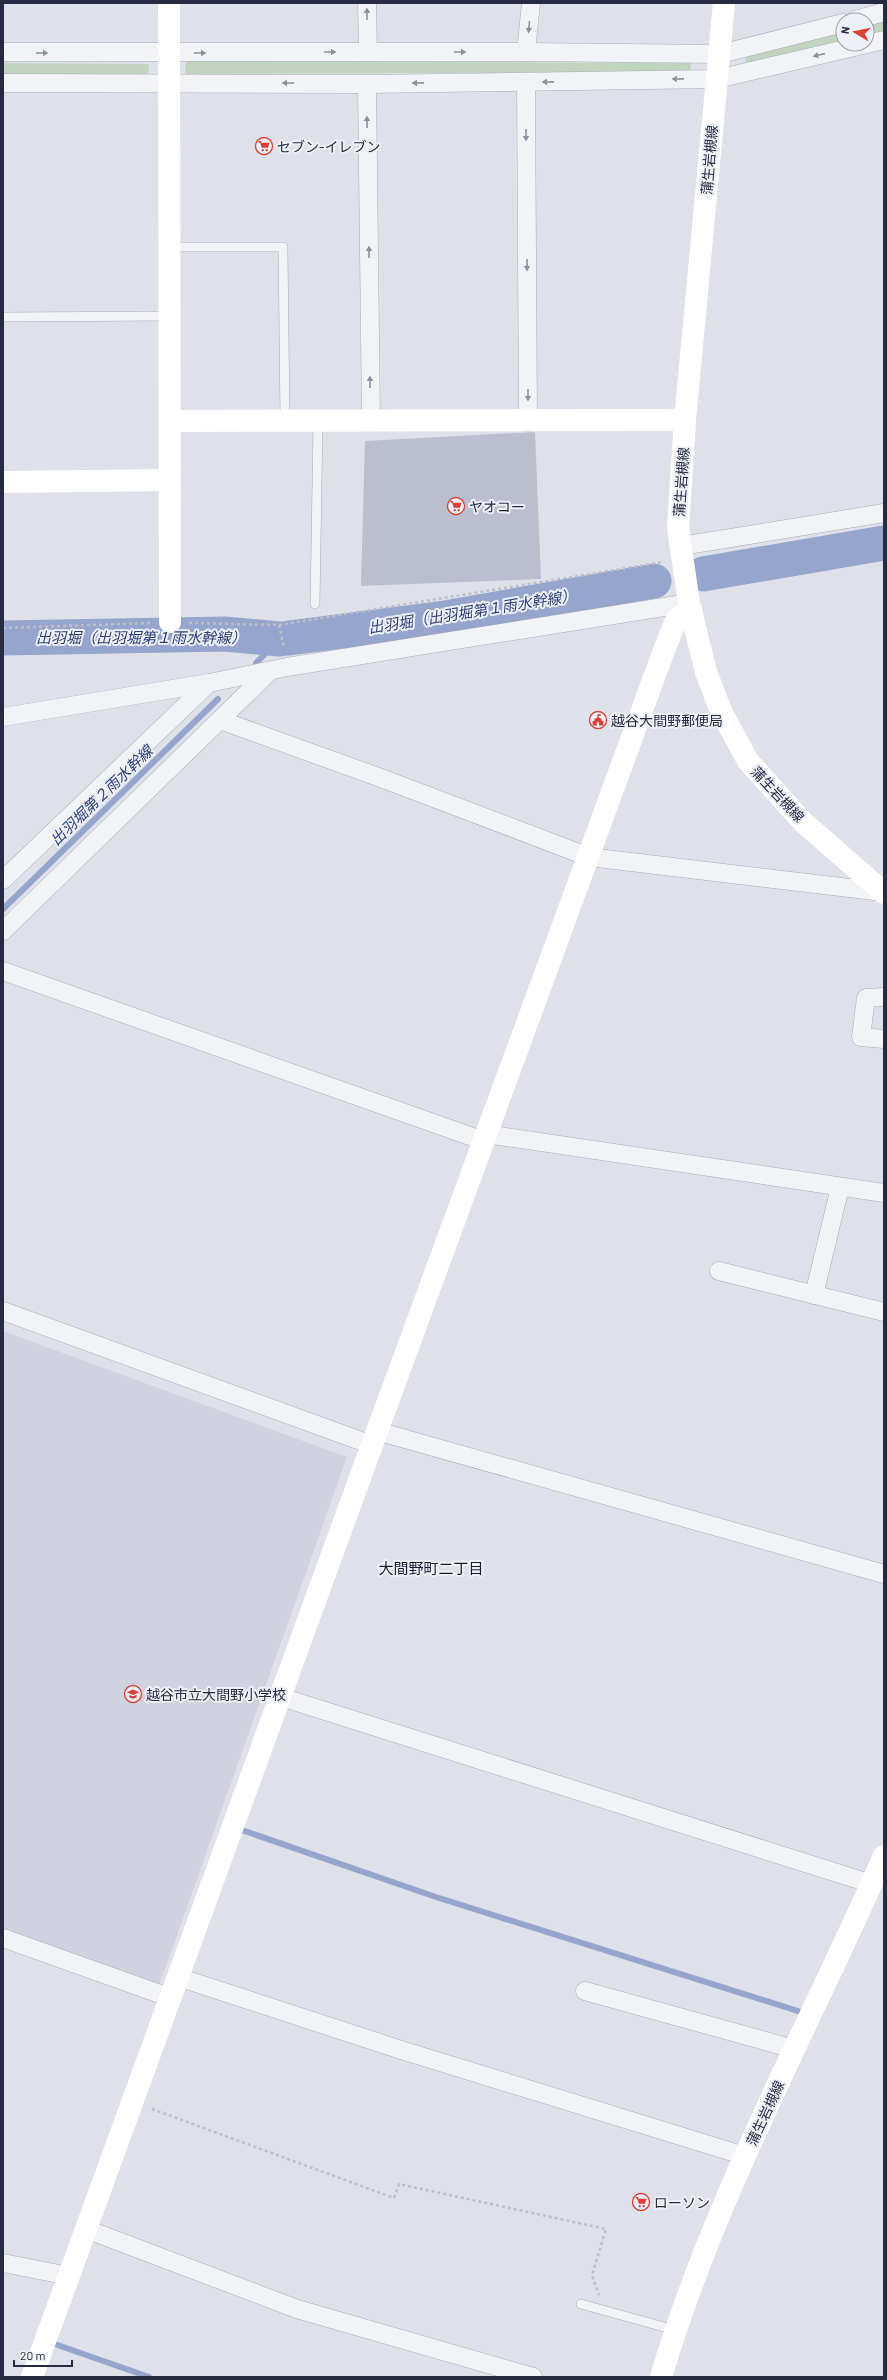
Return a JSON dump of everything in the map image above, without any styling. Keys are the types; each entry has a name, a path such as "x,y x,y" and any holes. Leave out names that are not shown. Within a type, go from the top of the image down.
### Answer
{"street":[{"path":"169,3 168,53 171,421 170,622"},
{"path":"367,3 368,52"},
{"path":"526,52 531,3"},
{"name":"蒲生岩槻線","path":"724,3 685,420 678,528 690,606 706,672 721,711 748,761 802,821 884,893"},
{"path":"3,52 526,52 720,54 835,25"},
{"path":"3,83 169,82 367,84 717,79 884,40"},
{"path":"526,82 528,422"},
{"path":"367,84 371,421"},
{"path":"171,421 285,420 528,422 685,420"},
{"path":"3,482 170,480"},
{"path":"682,553 884,513"},
{"path":"3,717 209,683 279,669 690,606"},
{"path":"32,2377 281,1697 374,1438 676,620 690,606"},
{"path":"3,931 220,720 279,669"},
{"path":"3,880 209,683"},
{"path":"220,720 380,778 589,857 884,893"},
{"path":"3,971 485,1137 884,1193"},
{"path":"884,997 866,998 861,1037 884,1039"},
{"path":"814,1295 840,1187"},
{"path":"719,1271 884,1312"},
{"path":"3,1311 374,1438 884,1574"},
{"path":"281,1697 872,1884"},
{"name":"蒲生岩槻線","path":"661,2377 675,2330 705,2247 794,2049 884,1856"},
{"path":"3,1938 171,1998"},
{"path":"178,1977 398,2049 746,2156"},
{"path":"585,1991 794,2049"},
{"path":"86,2229 298,2309 534,2377"},
{"path":"3,2264 69,2276"}],"lane":[{"path":"170,247 283,247 285,420"},
{"path":"3,317 170,316"},
{"path":"315,604 318,421"},
{"path":"581,2304 675,2330"}],"path":[{"path":"3,628 170,622 279,625 682,553"},
{"path":"279,625 279,669"},
{"path":"133,2102 394,2198 399,2184 606,2229 592,2275 599,2297"}],"shaded area":[{"name":"越谷市立大間野小学校","path":"3,1331 347,1457 159,1986 3,1932"}],"green space":[{"path":"884,21 884,31 875,34 875,23"},
{"path":"835,33 835,44 745,67 746,55"},
{"path":"186,61 691,63 690,72 185,74"},
{"path":"3,63 149,64 148,74 3,75"}],"building":[{"path":"535,432 541,579 361,586 365,441"}],"waterway":[{"name":"出羽堀（出羽堀第１雨水幹線）","path":"703,574 884,543"},
{"name":"出羽堀（出羽堀第１雨水幹線）","path":"289,638 445,618 654,581"},
{"name":"出羽堀（出羽堀第１雨水幹線）","path":"3,638 225,634 280,639"},
{"name":"出羽堀第２雨水幹線","path":"256,663 280,639"},
{"name":"出羽堀第２雨水幹線","path":"3,909 218,699"},
{"path":"236,1828 436,1897 801,2012"},
{"path":"49,2342 149,2377"}],"place":[{"name":"セブン-イレブン","path":"264,146"},
{"name":"ヤオコー","path":"456,506"},
{"name":"越谷大間野郵便局","path":"598,720"},
{"name":"越谷市立大間野小学校","path":"133,1694"},
{"name":"ローソン","path":"641,2202"}],"district":[{"name":"大間野町二丁目","path":"431,1568"}]}
